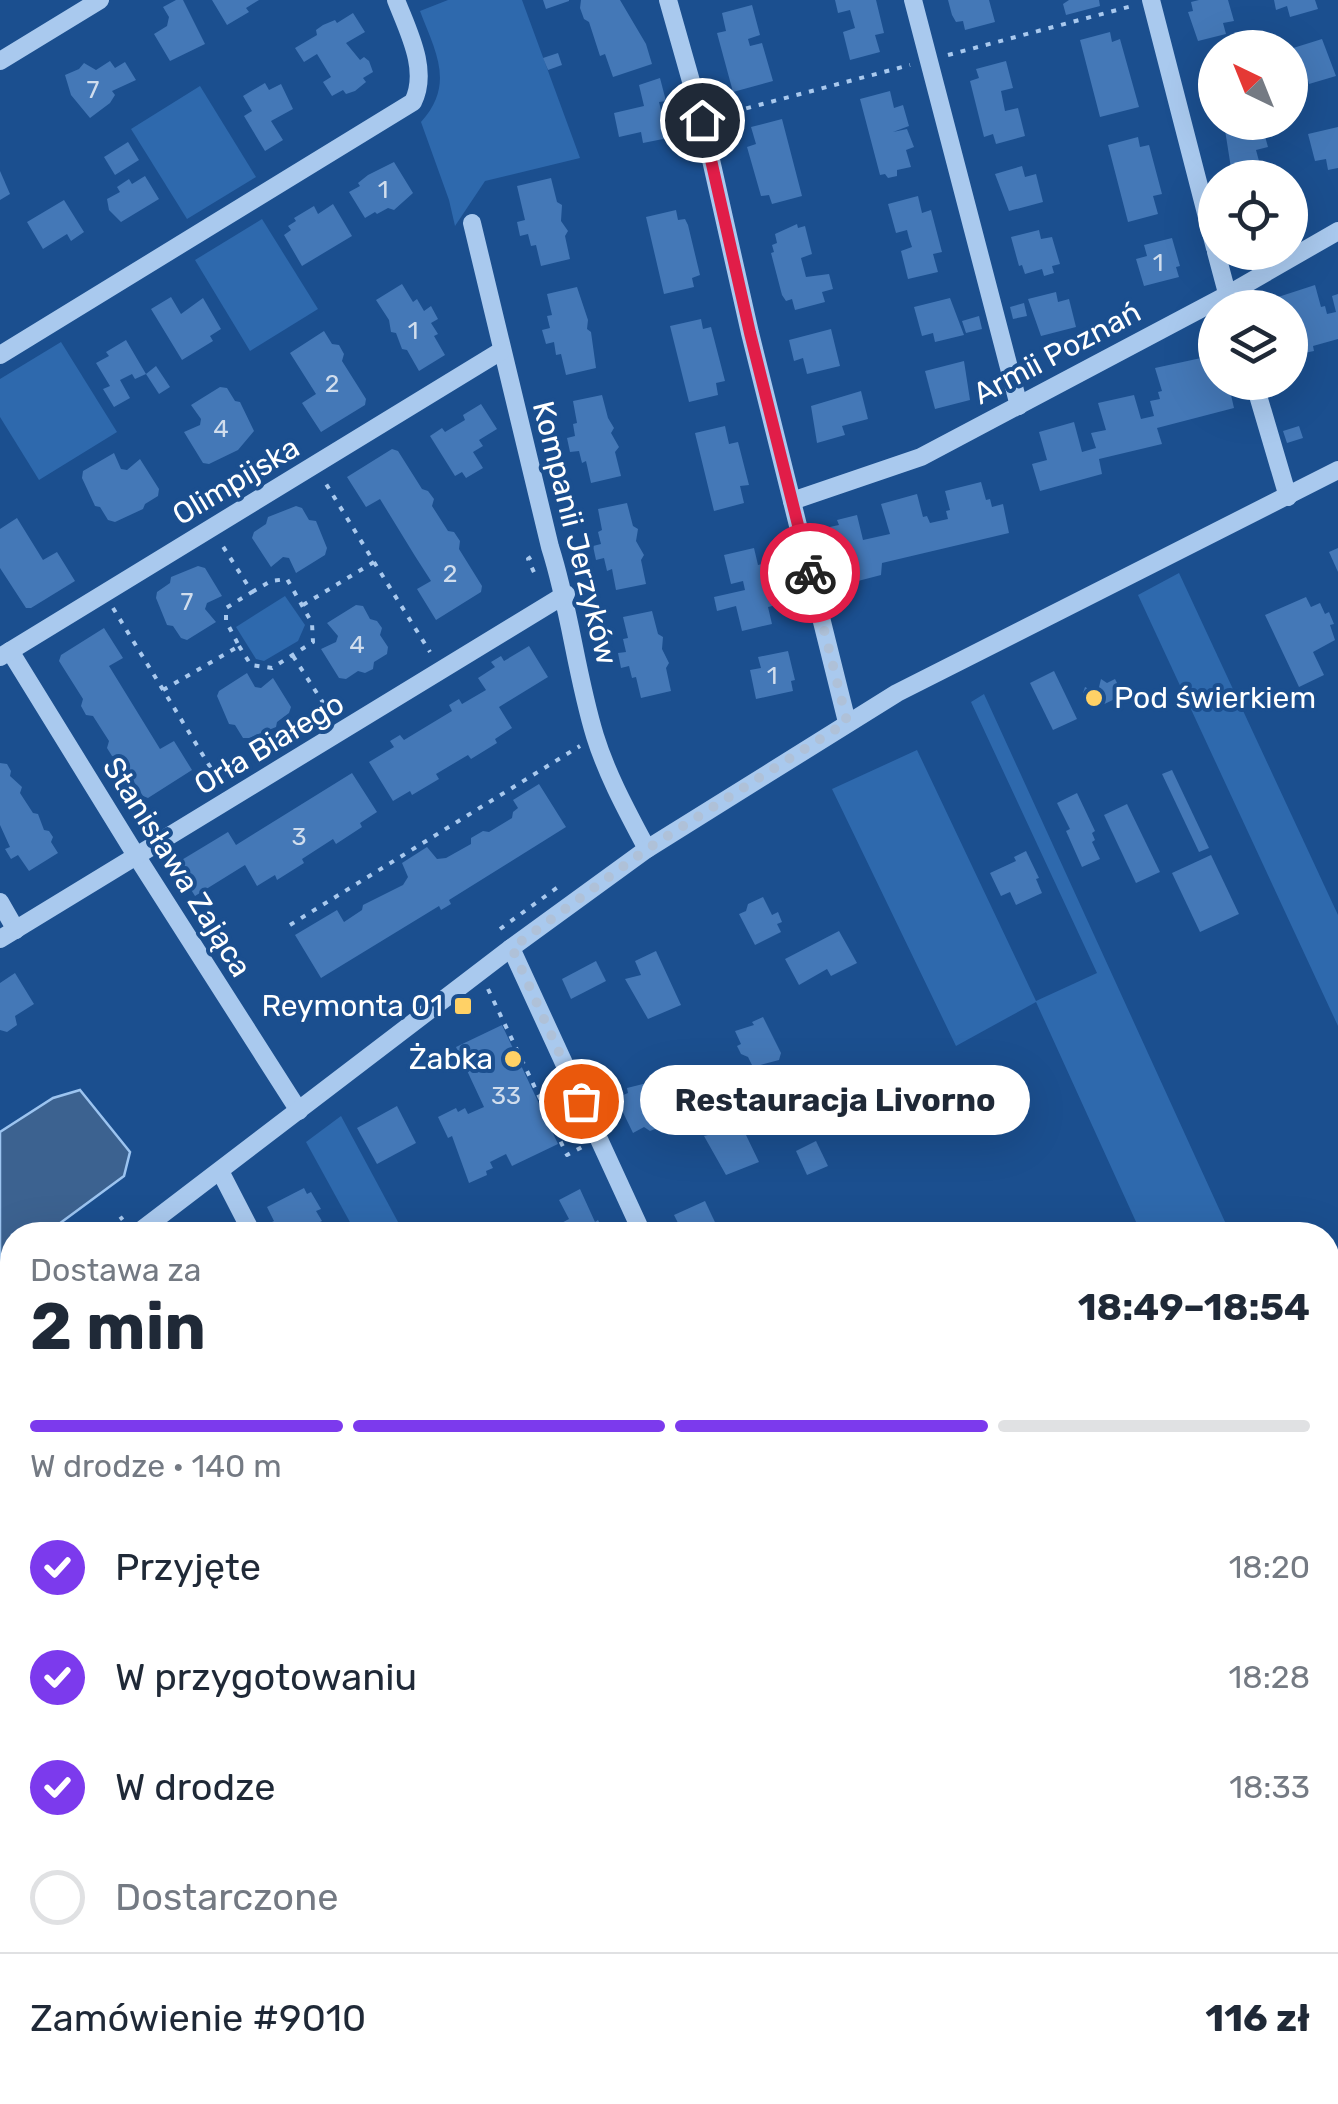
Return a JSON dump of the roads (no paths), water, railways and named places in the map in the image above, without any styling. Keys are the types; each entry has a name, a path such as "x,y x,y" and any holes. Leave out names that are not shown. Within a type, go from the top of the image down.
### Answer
{"street":[{"path":"0,60 100,0"},
{"path":"0,355 413,102 420,78 415,51 396,0"},
{"path":"668,0 702,120 847,722"},
{"path":"913,0 1020,406"},
{"path":"1151,1 1198,181"},
{"name":"Kompanii Jerzyków","path":"472,223 500,351 550,547 566,594 595,737 647,849"},
{"name":"Armii Poznań","path":"1246,290 1338,232"},
{"name":"Armii Poznań","path":"792,501 921,456 1020,406 1121,348 1198,314"},
{"name":"Olimpijska","path":"5,654 500,351"},
{"path":"1259,400 1288,497"},
{"path":"153,1222 647,849 847,722 1338,470"},
{"name":"Orła Białego","path":"8,934 566,594"},
{"name":"Stanisława Zająca","path":"5,654 299,1111"},
{"path":"0,902 8,934"},
{"path":"512,948 637,1222"},
{"path":"220,1171 246,1222"}],"place":[{"name":"Pod świerkiem","path":"1094,698"},
{"name":"Reymonta 01","path":"463,1006"},
{"name":"Żabka","path":"513,1059"},
{"name":"Restauracja Livorno","path":"581,1101"}]}
